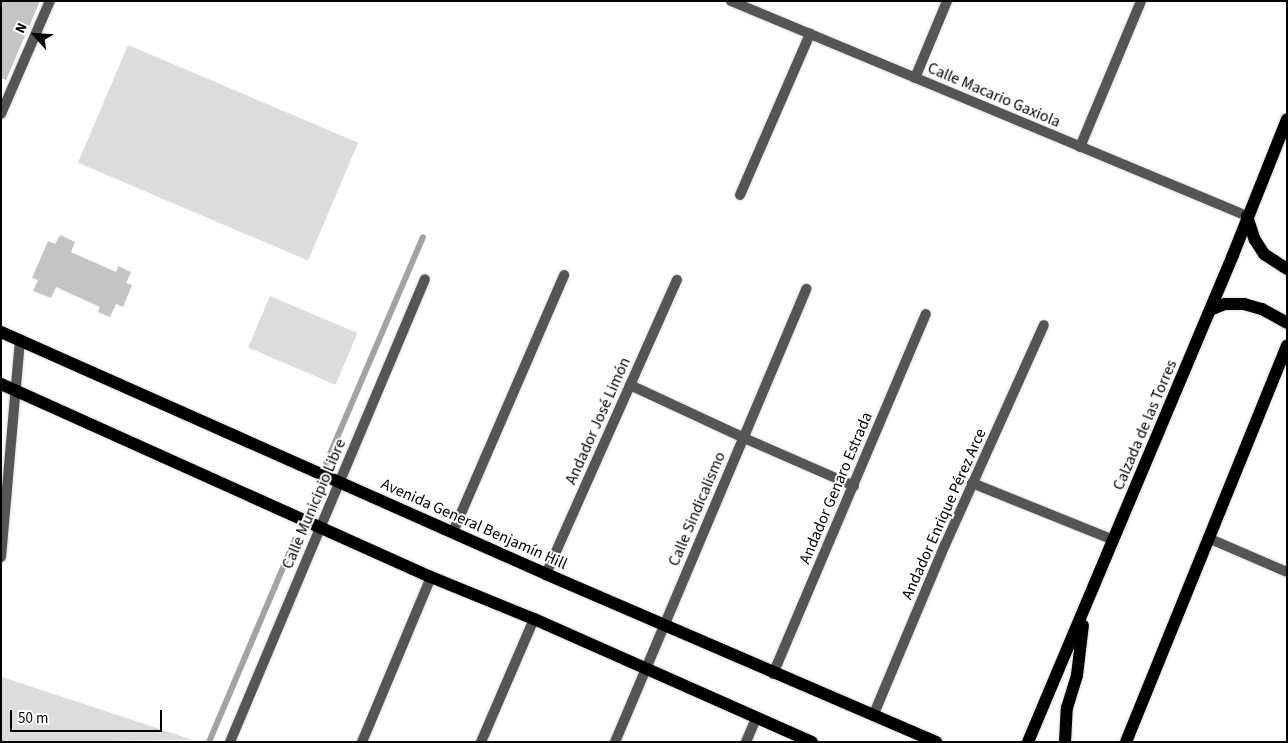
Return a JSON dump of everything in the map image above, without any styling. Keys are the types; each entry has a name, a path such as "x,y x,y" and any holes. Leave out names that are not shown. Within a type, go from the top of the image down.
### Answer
{"main road":[{"name":"Calzada de las Torres","path":"1028,742 1210,310 1287,119"},
{"path":"1247,216 1255,240 1264,254 1287,269"},
{"path":"1210,310 1225,304 1244,304 1262,309 1287,323"},
{"name":"Avenida General Benjamín Hill","path":"1,332 773,674 936,742"},
{"path":"1126,742 1287,345"},
{"path":"1,384 431,578 534,619 812,742"},
{"path":"1065,742 1067,708 1076,675 1086,608"}],"street":[{"path":"1,114 50,1"},
{"name":"Calle Macario Gaxiola","path":"731,1 747,4 810,34 1247,216"},
{"path":"915,78 947,1"},
{"path":"1080,147 1140,1"},
{"path":"740,195 810,34"},
{"path":"453,532 564,275"},
{"name":"Calle Municipio Libre","path":"230,742 425,279"},
{"name":"Andador José Limón","path":"546,574 677,280"},
{"name":"Calle Sindicalismo","path":"615,742 806,289"},
{"name":"Andador Genaro Estrada","path":"773,674 926,314"},
{"name":"Andador Enrique Pérez Arce","path":"873,716 972,483 1044,325"},
{"path":"1,557 20,340"},
{"path":"630,385 854,486"},
{"path":"972,483 1114,540"},
{"path":"1208,538 1287,572"},
{"path":"362,742 431,578"},
{"path":"481,742 534,619"},
{"path":"746,742 756,718"}],"shaded area":[{"path":"128,45 358,143 308,261 78,163"},
{"path":"270,296 357,333 336,385 248,348"},
{"path":"2,677 193,740 1,742"}],"building":[{"path":"1,1 40,1 6,80 1,78"},
{"path":"60,235 75,242 71,252 116,272 118,266 131,272 126,283 132,285 123,307 116,304 110,317 98,312 100,307 56,287 51,298 33,291 38,280 32,278 48,241 55,244"}],"waterway":[{"path":"324,468 423,237"},
{"path":"209,742 295,539"}]}
